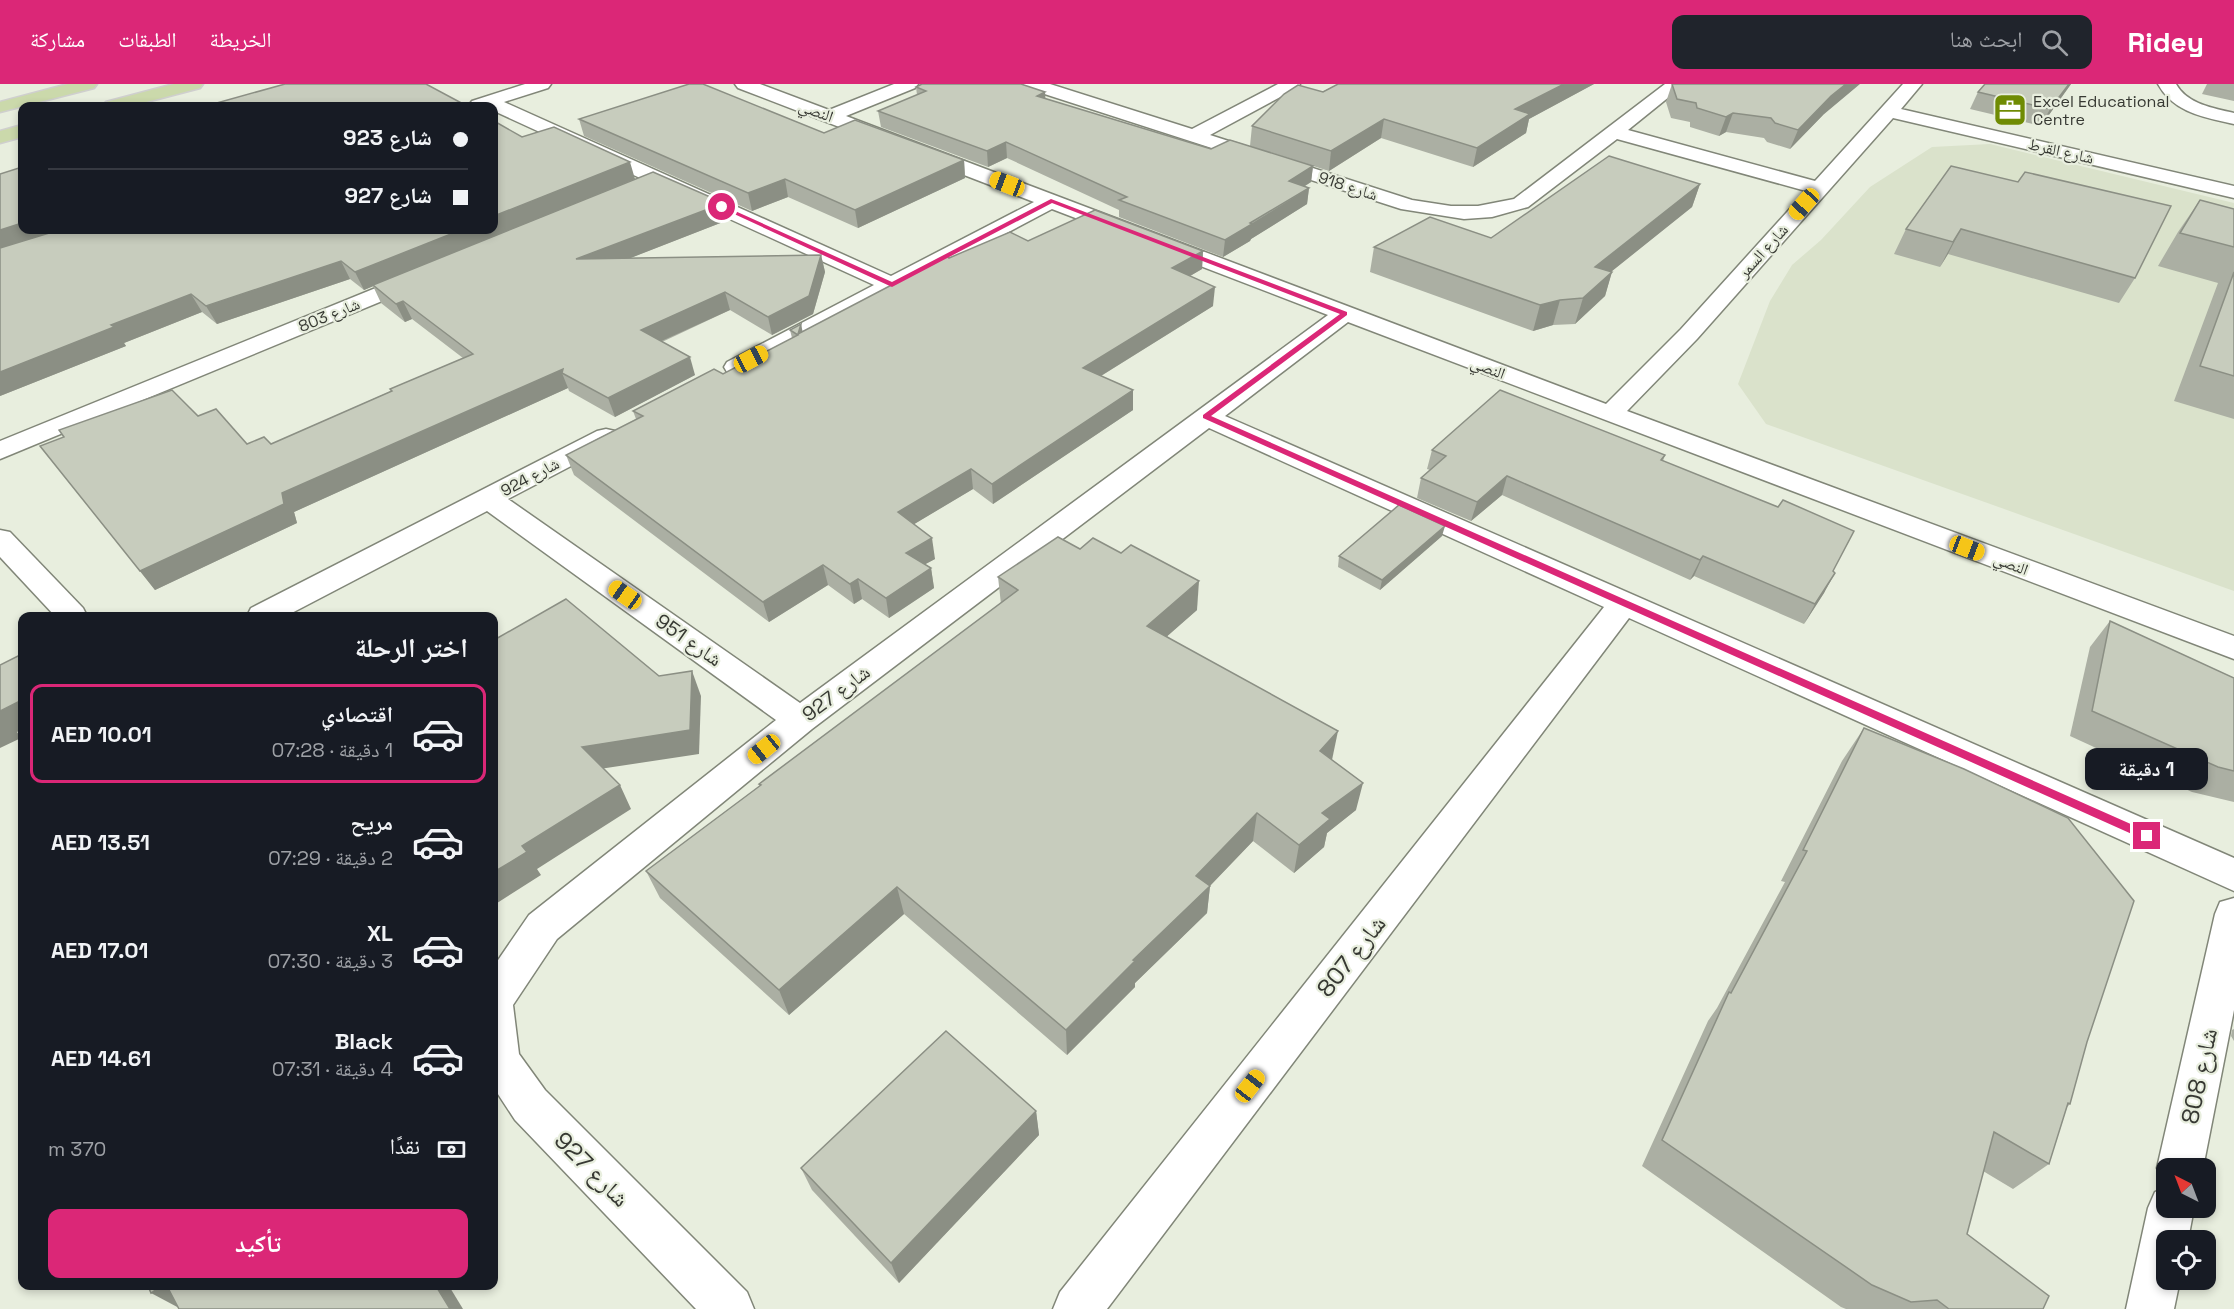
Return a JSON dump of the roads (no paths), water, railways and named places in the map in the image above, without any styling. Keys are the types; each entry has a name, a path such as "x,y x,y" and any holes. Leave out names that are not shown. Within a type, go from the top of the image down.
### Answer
{"main road":[{"path":"19,102 88,84"},
{"path":"127,102 194,84"},
{"path":"0,107 18,102"},
{"path":"0,137 18,132"}],"street":[{"path":"487,102 542,84"},
{"name":"النصي","path":"744,84 1610,414 2234,648"},
{"path":"831,116 909,84"},
{"name":"شارع 918","path":"1032,84 1408,205 1441,212 1470,214 1498,211 1521,203 1676,84"},
{"path":"1194,136 1291,84"},
{"name":"شارع السمر","path":"1610,414 1689,334 1913,84"},
{"path":"2167,84 2170,93 2185,104 2234,119"},
{"path":"498,111 658,179 892,285"},
{"name":"شارع القرط","path":"1888,111 2234,192"},
{"path":"1614,132 1819,188"},
{"path":"625,192 658,179"},
{"path":"717,378 1051,201"},
{"name":"شارع 803","path":"0,451 439,269"},
{"name":"شارع 927","path":"498,993 543,927 801,720 1345,313"},
{"path":"1206,417 2234,875"},
{"name":"شارع 924","path":"270,612 623,427"},
{"name":"شارع 951","path":"489,499 801,720"},
{"path":"0,539 68,612"},
{"name":"شارع 807","path":"1077,1309 1624,603"},
{"name":"شارع 808","path":"2182,1158 2234,914"},
{"name":"شارع 927","path":"498,1049 499,1060 530,1105 730,1309"},
{"path":"2150,1309 2169,1218"}],"place":[{"name":"Excel Educational Centre","path":"2010,110"}]}
